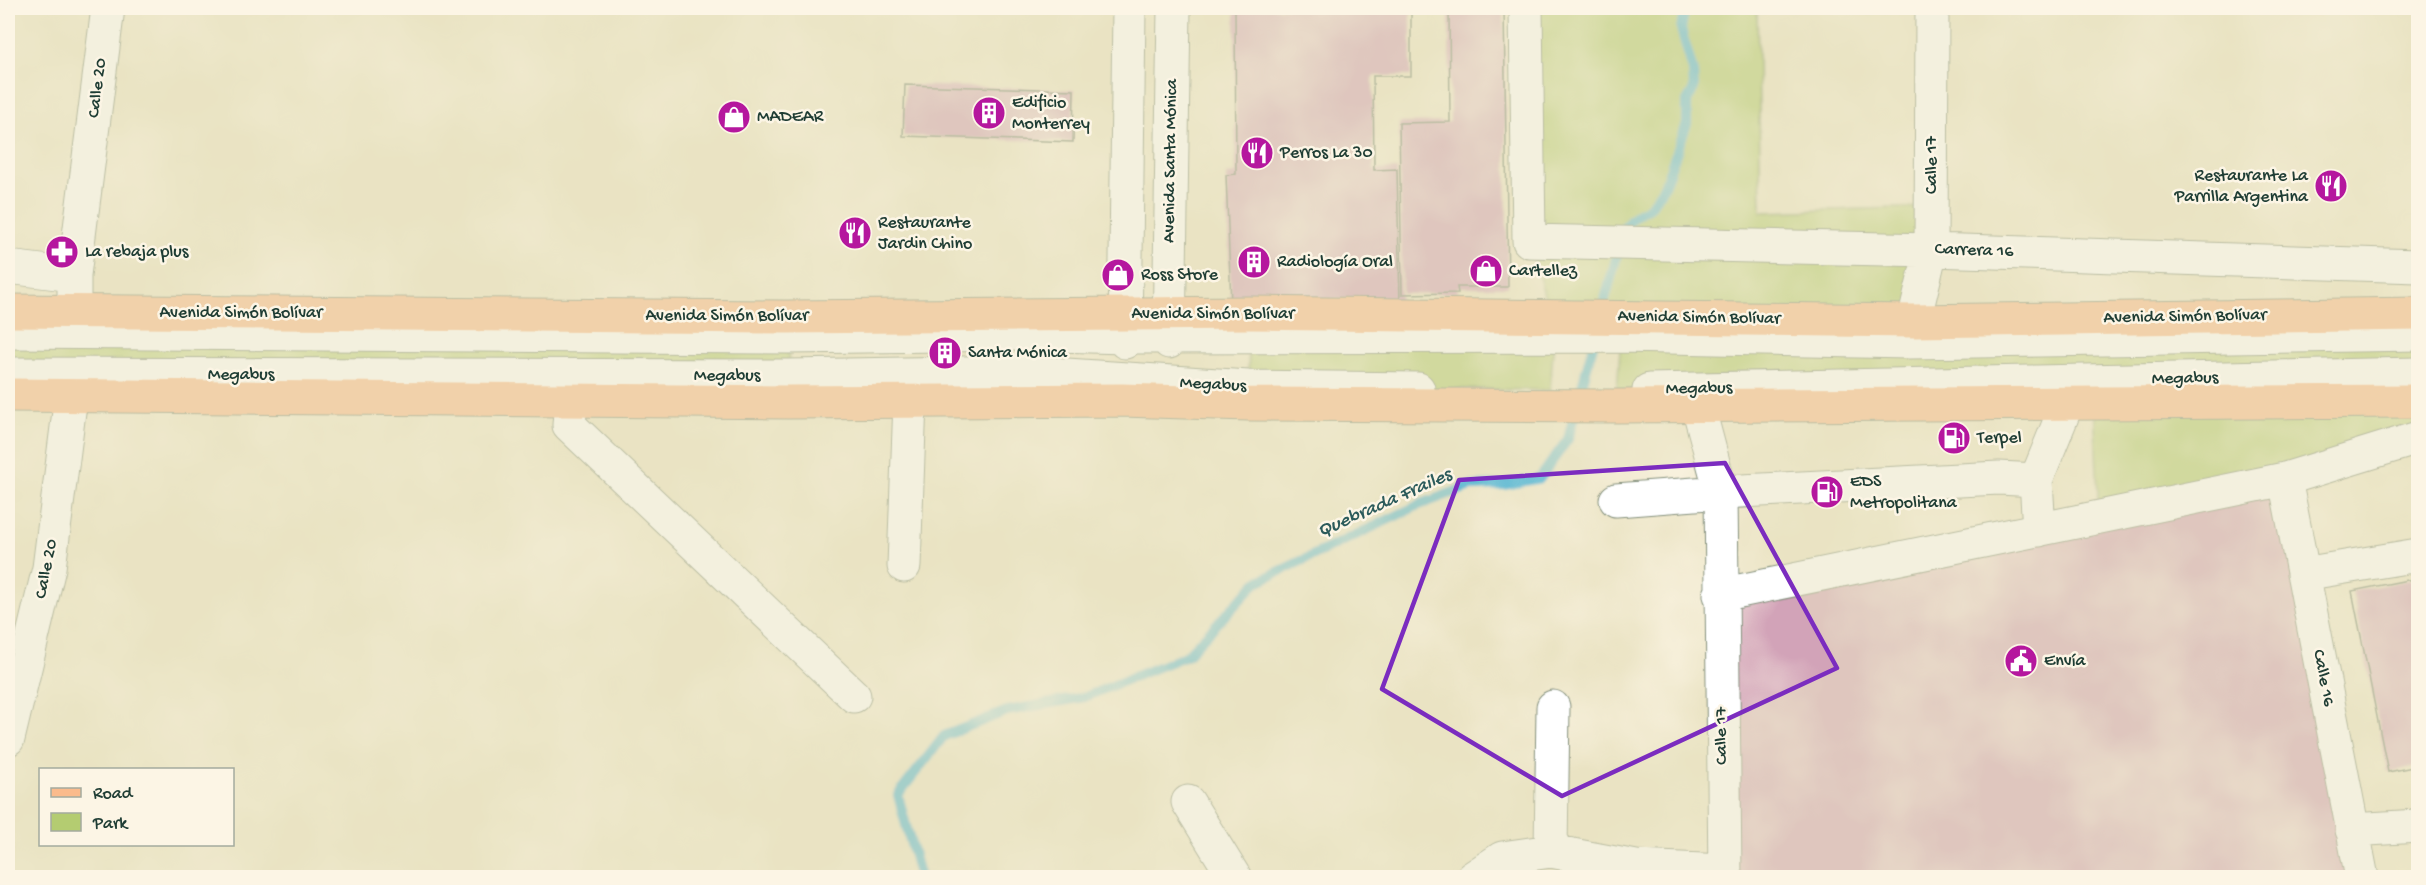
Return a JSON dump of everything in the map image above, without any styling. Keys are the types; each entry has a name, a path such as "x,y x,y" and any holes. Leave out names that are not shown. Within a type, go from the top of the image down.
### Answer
{"main road":[{"name":"Avenida Simón Bolívar","path":"8,311 786,317 1125,326 1622,327 2418,314"},
{"path":"8,395 910,402 1123,390 1616,398 1698,406 2418,401"}],"street":[{"name":"Calle 20","path":"74,311 74,275 108,8"},
{"path":"1123,390 1129,8"},
{"name":"Avenida Santa Mónica","path":"1170,392 1168,325 1174,8"},
{"name":"Carrera 16","path":"1526,8 1529,241 1931,250 2418,266"},
{"name":"Calle 17","path":"1914,321 1931,250 1932,8"},
{"path":"8,267 74,275"},
{"path":"8,332 777,337 1021,334 1125,326"},
{"path":"1622,327 1909,342 2418,334"},
{"name":"Megabus","path":"8,374 789,376 1021,372 1123,390"},
{"name":"Megabus","path":"1616,398 2418,374"},
{"name":"Calle 20","path":"8,739 49,568 71,396"},
{"path":"571,399 569,425 854,696"},
{"path":"904,566 910,402"},
{"path":"2039,530 2036,480 2067,404"},
{"name":"Calle 17","path":"1698,406 1720,492 1725,874"},
{"path":"1720,595 2285,479 2418,438"},
{"path":"1616,501 1720,492 1999,478 2036,480"},
{"name":"Calle 16","path":"2285,479 2362,878"},
{"path":"2303,574 2418,555"},
{"path":"1551,851 1553,707"},
{"path":"1188,802 1235,878"},
{"path":"2352,830 2418,826"},
{"path":"1472,878 1502,858 1551,851 1636,867 1725,874"}],"highlighted area":[{"path":"1725,463 1837,668 1562,796 1382,689 1459,480"}],"green space":[{"path":"1526,8 1757,8 1761,212 1931,207 1914,321 1550,316 1529,241"},
{"path":"8,332 788,337 789,376 8,374"},
{"path":"2418,334 2418,374 1617,390 1621,336"},
{"path":"1249,335 1554,337 1550,390 1248,387"},
{"path":"2418,401 2418,438 2099,518 2094,403"}],"building":[{"path":"1235,8 1411,8 1411,76 1373,76 1374,170 1397,169 1400,305 1383,306 1383,298 1231,304 1226,175 1236,174"},
{"path":"1449,8 1504,8 1508,287 1457,287 1458,293 1402,294 1399,123 1450,122"},
{"name":"Edificio Monterrey","path":"905,85 1074,90 1073,142 903,136"},
{"name":"Envía","path":"2285,479 2362,878 1725,878 1720,595"},
{"path":"2418,578 2418,766 2388,772 2352,591"}],"waterway":[{"name":"Quebrada Frailes","path":"1601,314 1625,226 1637,214 1650,207 1664,186 1687,124 1687,102 1694,88 1693,71 1681,29 1685,8"},
{"name":"Quebrada Frailes","path":"920,878 898,795 944,736 1007,711 1085,697 1187,655 1257,582 1419,505 1470,486 1503,485 1540,478 1568,439 1594,341"}],"place":[{"name":"Edificio Monterrey","path":"989,113"},
{"name":"MADEAR","path":"734,117"},
{"name":"Perros La 30","path":"1257,153"},
{"name":"Restaurante La Parrilla Argentina","path":"2331,186"},
{"name":"Restaurante Jardin Chino","path":"855,233"},
{"name":"La rebaja plus","path":"62,252"},
{"name":"Radiología Oral","path":"1254,262"},
{"name":"Cartellez","path":"1486,271"},
{"name":"Ross Store","path":"1118,275"},
{"name":"Santa Mónica","path":"945,353"},
{"name":"Terpel","path":"1954,438"},
{"name":"EDS Metropolitana","path":"1827,492"},
{"name":"Envía","path":"2021,661"}]}
